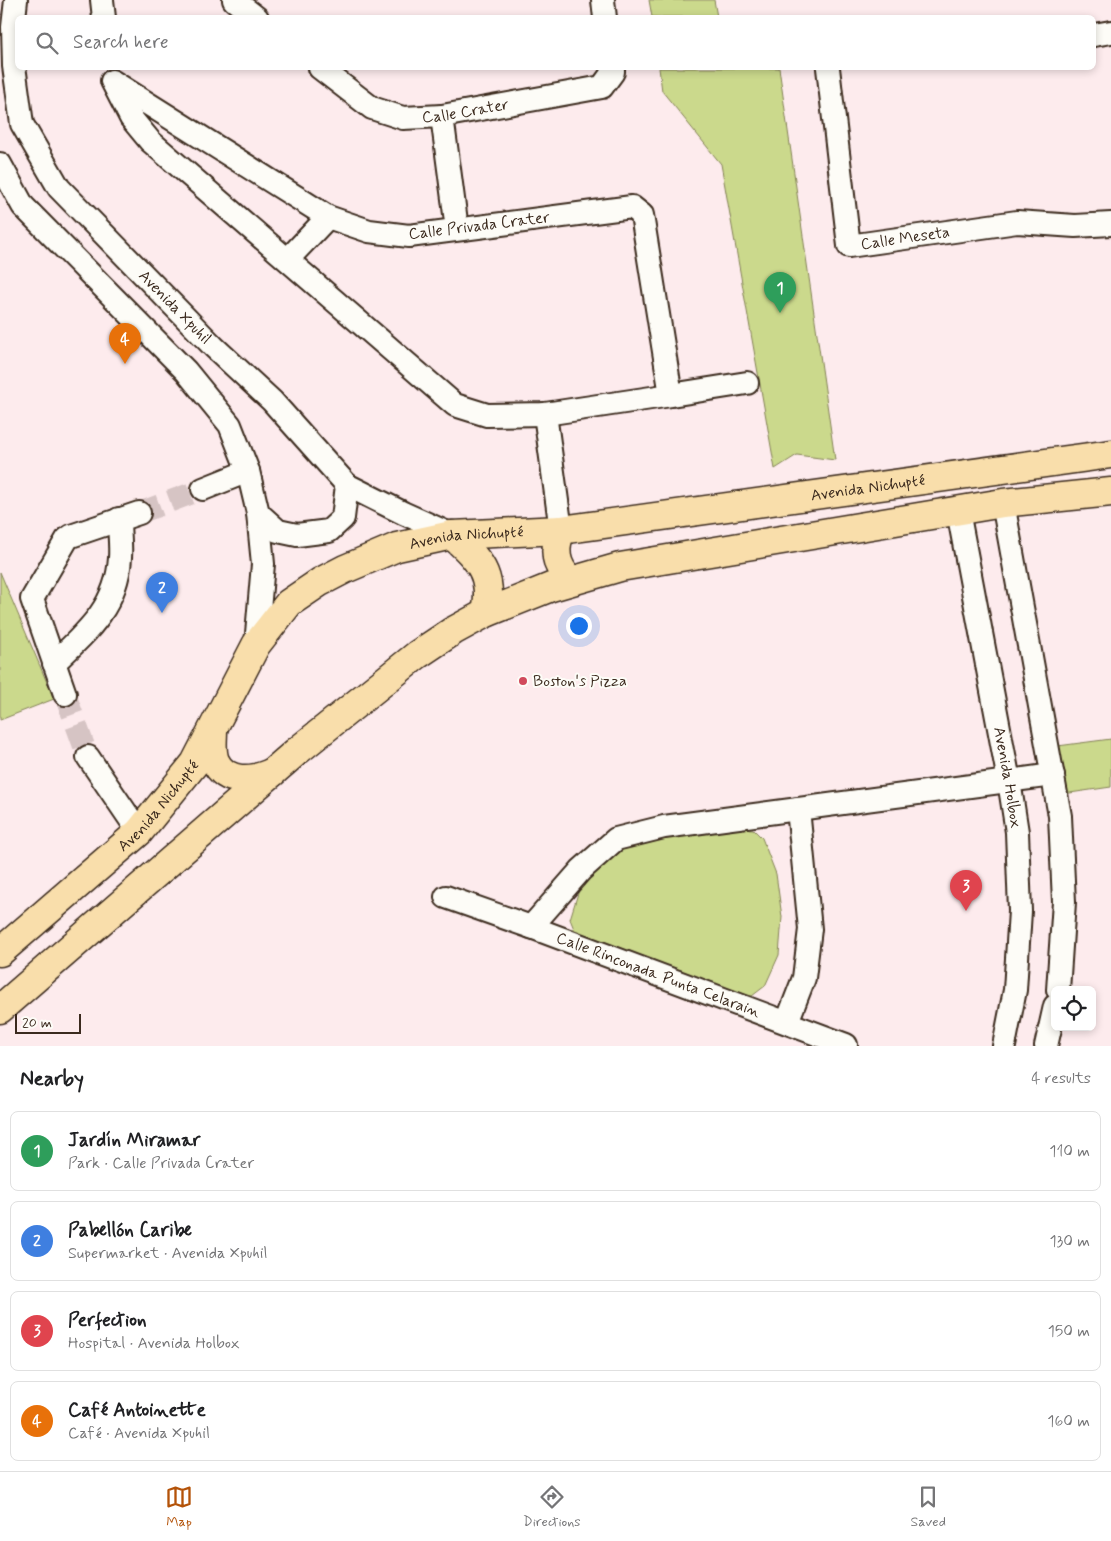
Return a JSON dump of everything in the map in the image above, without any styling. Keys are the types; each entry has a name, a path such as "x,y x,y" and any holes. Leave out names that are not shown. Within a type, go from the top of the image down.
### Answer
{"main road":[{"name":"Avenida Nichupté","path":"0,952 139,832 195,763 256,645 290,603 320,582 345,568 397,547 452,535 562,530 1111,454"},
{"path":"0,1009 296,752 417,655 486,613 570,580 620,567 1003,503 1111,492"},
{"path":"562,530 556,544 557,560 564,575 570,580"},
{"path":"452,535 478,561 484,573 489,599 486,613"},
{"path":"213,730 212,752 215,761 226,774 246,779 256,778 274,771"}],"street":[{"name":"Avenida Xpuhil","path":"16,0 14,66 22,124 59,188 214,347 272,401 347,485 452,535"},
{"path":"102,0 104,15"},
{"path":"234,0 253,15"},
{"path":"603,0 605,15"},
{"path":"1096,35 1111,32"},
{"name":"Calle Crater","path":"323,70 372,108 403,118 442,116 602,87 612,70"},
{"name":"Calle Meseta","path":"828,70 849,246 1018,222 1075,226 1111,224"},
{"name":"Calle Privada Crater","path":"112,74 328,218 369,231 409,236 632,207 642,215 671,395"},
{"name":"Calle Privada Crater","path":"112,74 131,118 150,141 455,405 487,415 545,414 747,383"},
{"path":"442,116 457,229"},
{"path":"0,164 22,206 186,371 230,425 248,471 258,513 263,564 256,645"},
{"path":"288,259 328,218"},
{"path":"545,414 562,530"},
{"path":"203,489 248,471"},
{"path":"258,513 278,531 297,535 329,531 343,518 347,485"},
{"path":"1003,503 1060,816 1064,902 1058,986"},
{"name":"Avenida Holbox","path":"958,511 1010,781 1017,832 1020,911 1015,990 1004,1046"},
{"path":"54,663 92,627 105,608 116,584 129,516 67,538 32,598 54,663 65,694"},
{"path":"88,756 139,832"},
{"name":"Calle Rinconada Punta Celarain","path":"531,926 581,870 616,840 664,827 1053,775"},
{"path":"787,1022 804,978 810,929 798,809"},
{"name":"Calle Rinconada Punta Celarain","path":"446,898 531,926 846,1045"},
{"path":"1046,1046 1051,1024"}],"green space":[{"path":"649,0 714,0 717,15 652,15"},
{"path":"659,70 779,70 835,460 797,455 775,469 721,164 662,91"},
{"path":"0,572 54,699 0,720"},
{"path":"1111,739 1111,787 1056,795 1050,747"},
{"path":"734,828 753,829 762,838 776,874 782,917 779,955 765,986 752,996 734,995 576,934 570,919 579,890 587,877 602,860 626,846 682,834"}],"tunnel":[{"path":"139,513 203,489"},
{"path":"65,694 88,757"}],"place":[{"name":"Jardín Miramar","path":"780,313"},
{"name":"Café Antoinette","path":"125,364"},
{"name":"Pabellón Caribe","path":"162,613"},
{"name":"Boston's Pizza","path":"523,681"},
{"name":"Perfection","path":"966,911"}]}
